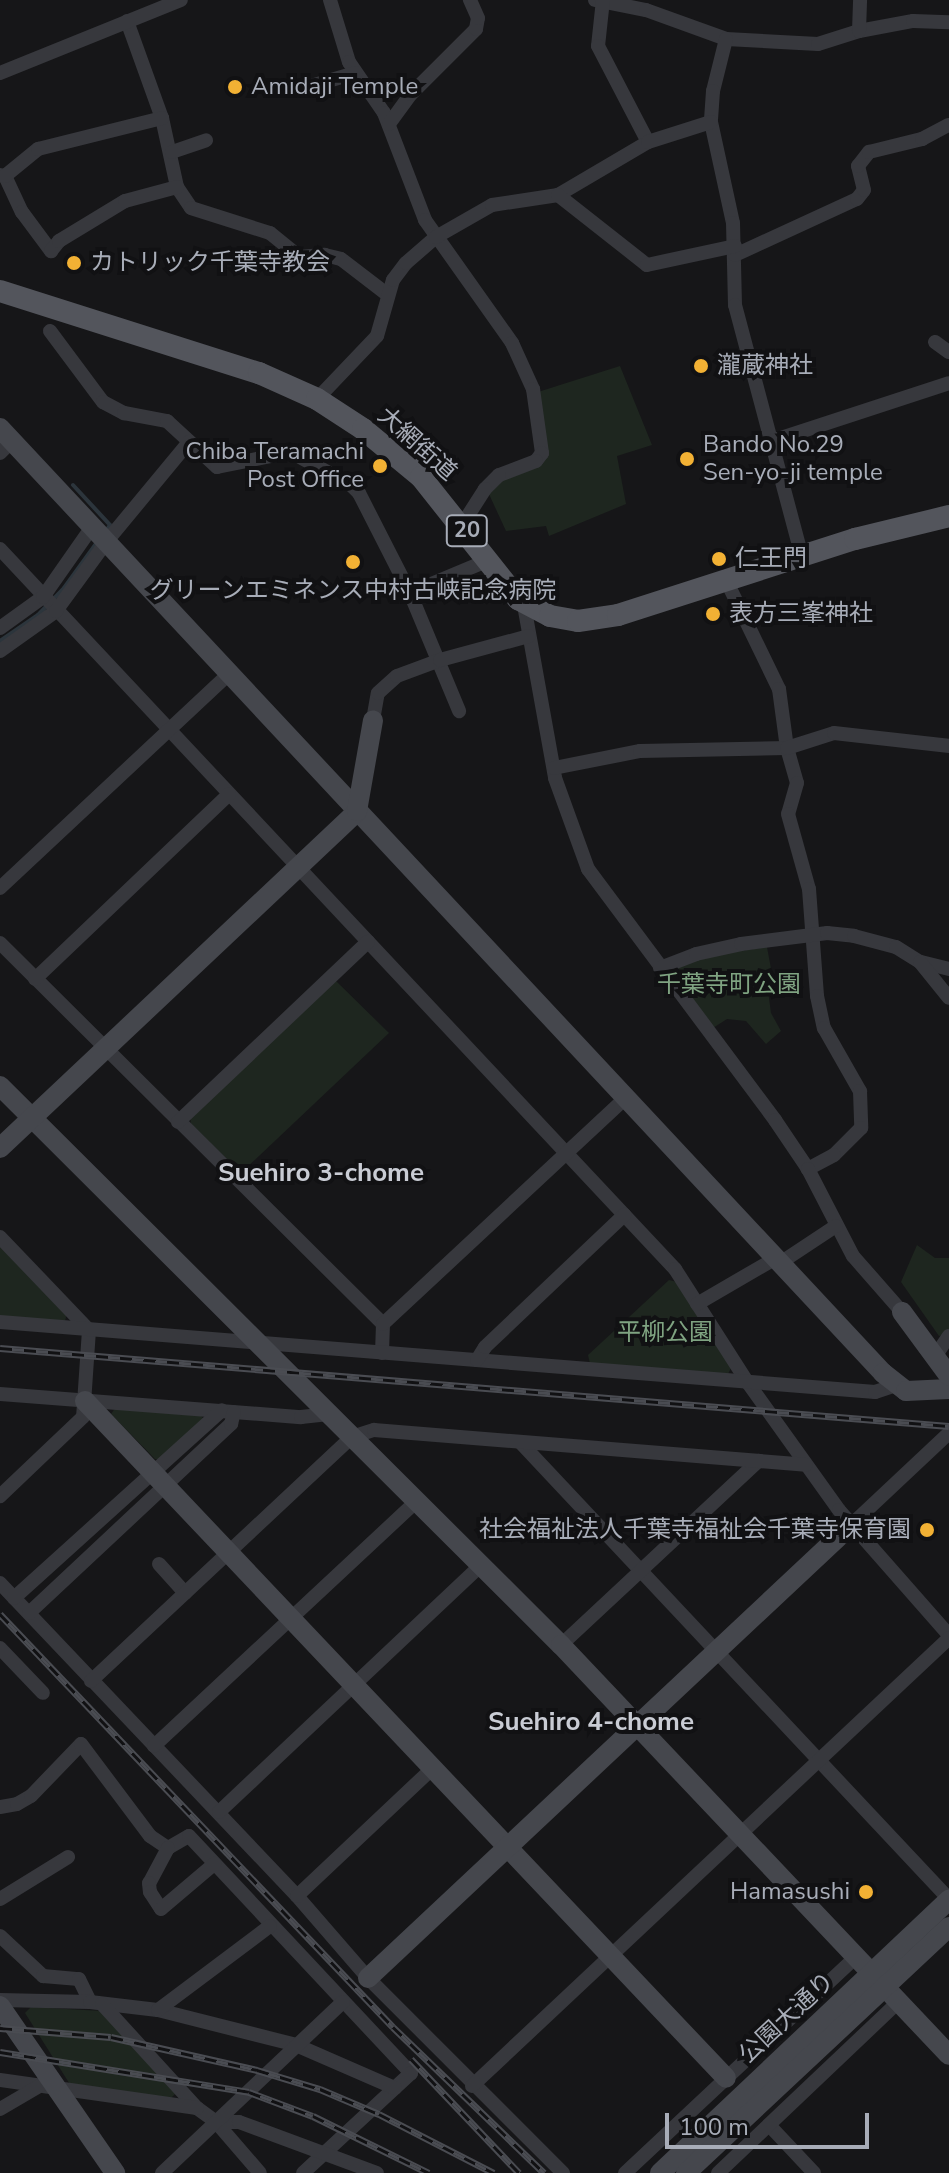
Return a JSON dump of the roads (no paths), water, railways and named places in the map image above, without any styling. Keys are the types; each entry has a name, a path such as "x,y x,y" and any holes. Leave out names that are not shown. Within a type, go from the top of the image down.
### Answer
{"main road":[{"name":"大網街道","path":"0,291 259,373 317,399 363,429 411,468 462,525 524,605"},
{"path":"524,605 550,616 590,620 618,615 802,556 949,516"}],"street":[{"path":"0,73 181,0"},
{"path":"330,0 339,34 355,73 389,124 410,187 436,237 523,362 533,389 542,453 536,461 499,475 462,525"},
{"path":"389,124 411,94 476,29 478,18 470,0"},
{"path":"859,31 860,0"},
{"path":"648,142 598,46 601,1 646,10 726,39 818,44 859,31 913,21 949,22"},
{"path":"127,21 162,118 172,152 177,187 191,208 270,233 300,257 325,255 341,259 388,295"},
{"path":"726,39 713,91 711,122 735,250 735,305 802,556"},
{"path":"311,86 355,73"},
{"path":"162,118 38,149 2,175 22,212 51,251 59,241 125,201 177,187"},
{"path":"317,399 377,336 386,314 393,280 406,263 436,237 492,205 558,195 648,142 711,122"},
{"path":"558,195 641,264 664,263 735,250 857,199 864,190 858,166 869,152 922,139 948,125"},
{"path":"172,152 206,140"},
{"path":"50,331 103,402 124,413 167,421 217,467 291,452 351,485 359,493 410,593 459,711"},
{"path":"935,342 949,352"},
{"path":"772,441 949,383"},
{"path":"4,441 100,534 228,675 896,1385 915,1392 949,1389"},
{"path":"0,651 50,604 100,534 189,442"},
{"path":"0,549 675,1269 748,1383 806,1465 851,1525 949,1636 472,2086"},
{"path":"410,593 489,560"},
{"path":"726,580 779,689 787,748 797,783 788,814 809,889 817,996 824,1028 860,1091 861,1128 834,1155 808,1169"},
{"path":"0,628 50,604"},
{"path":"524,605 554,768 588,869 808,1169 853,1256 902,1312 949,1376"},
{"path":"0,1148 357,811 375,701 388,682 440,660 529,636"},
{"path":"0,888 228,675"},
{"path":"554,768 640,751 787,748 834,733 949,746"},
{"path":"35,979 229,794"},
{"path":"660,968 696,954 741,944 814,935 854,936 896,947 920,962 949,969"},
{"path":"178,1122 368,942"},
{"path":"0,943 383,1324"},
{"path":"920,962 949,998"},
{"path":"0,1086 561,1645 949,2055"},
{"path":"382,1353 383,1324 625,1098"},
{"path":"477,1360 485,1347 624,1215"},
{"path":"697,1304 836,1226"},
{"path":"0,1237 89,1330 83,1417 0,1496"},
{"path":"0,1322 875,1392 896,1385"},
{"path":"936,1355 949,1336"},
{"path":"0,1394 301,1417 329,1414"},
{"path":"85,1401 726,2078"},
{"path":"14,1598 231,1424 228,1411"},
{"path":"91,1681 352,1437 374,1430 806,1465"},
{"path":"368,1978 949,1433"},
{"path":"520,1442 949,1899"},
{"path":"561,1645 758,1461"},
{"path":"29,1613 162,1479"},
{"path":"154,1746 417,1501"},
{"path":"159,1564 185,1593"},
{"path":"219,1812 481,1565"},
{"path":"0,1583 219,1812 368,1978 472,2086 563,2173"},
{"path":"0,1648 43,1693"},
{"path":"0,1807 17,1804 31,1796 81,1744 134,1818 168,1848"},
{"path":"297,1896 433,1768"},
{"path":"214,1864 161,1909 149,1883 168,1848 189,1836 270,1926 411,2073 303,2173"},
{"path":"0,1899 68,1857"},
{"name":"公園大通り","path":"686,2173 877,1980 949,1899"},
{"path":"158,2010 270,1926"},
{"name":"公園大通り","path":"660,2173 877,1980 949,1927"},
{"path":"0,1936 43,1976 79,1979 96,2003 197,2108 216,2122 260,2173"},
{"path":"625,2173 856,1957"},
{"path":"162,2173 343,2002"},
{"path":"718,2173 898,2002"},
{"path":"0,2003 96,2003 158,2010 296,2045 395,2088"},
{"path":"0,2003 48,2086 115,2173"},
{"path":"0,2080 197,2108"},
{"path":"0,2109 48,2086"},
{"path":"216,2122 239,2122 377,2173"},
{"path":"769,2125 814,2173"}],"waterway":[{"path":"73,485 110,525 106,531"},
{"path":"0,641 38,615 64,588 98,541"}],"railway":[{"path":"0,1348 949,1426"},
{"path":"0,1614 393,2027 544,2173"},
{"path":"0,2028 111,2037 257,2070 320,2089 379,2114 494,2173"},
{"path":"0,2052 249,2092 313,2116 429,2173"},
{"path":"411,2059 519,2173"}],"place":[{"name":"Amidaji Temple","path":"235,87"},
{"name":"カトリック千葉寺教会","path":"74,263"},
{"name":"瀧蔵神社","path":"701,366"},
{"name":"Bando No.29 Sen-yo-ji temple","path":"687,459"},
{"name":"Chiba Teramachi Post Office","path":"380,466"},
{"name":"仁王門","path":"719,559"},
{"name":"グリーンエミネンス中村古峡記念病院","path":"353,562"},
{"name":"表方三峯神社","path":"713,614"},
{"name":"社会福祉法人千葉寺福祉会千葉寺保育園","path":"927,1530"},
{"name":"Hamasushi","path":"866,1892"}],"district":[{"name":"Suehiro 3-chome","path":"321,1173"},
{"name":"Suehiro 4-chome","path":"591,1722"}],"park label":[{"name":"千葉寺町公園","path":"729,985"},
{"name":"平柳公園","path":"665,1333"}]}
